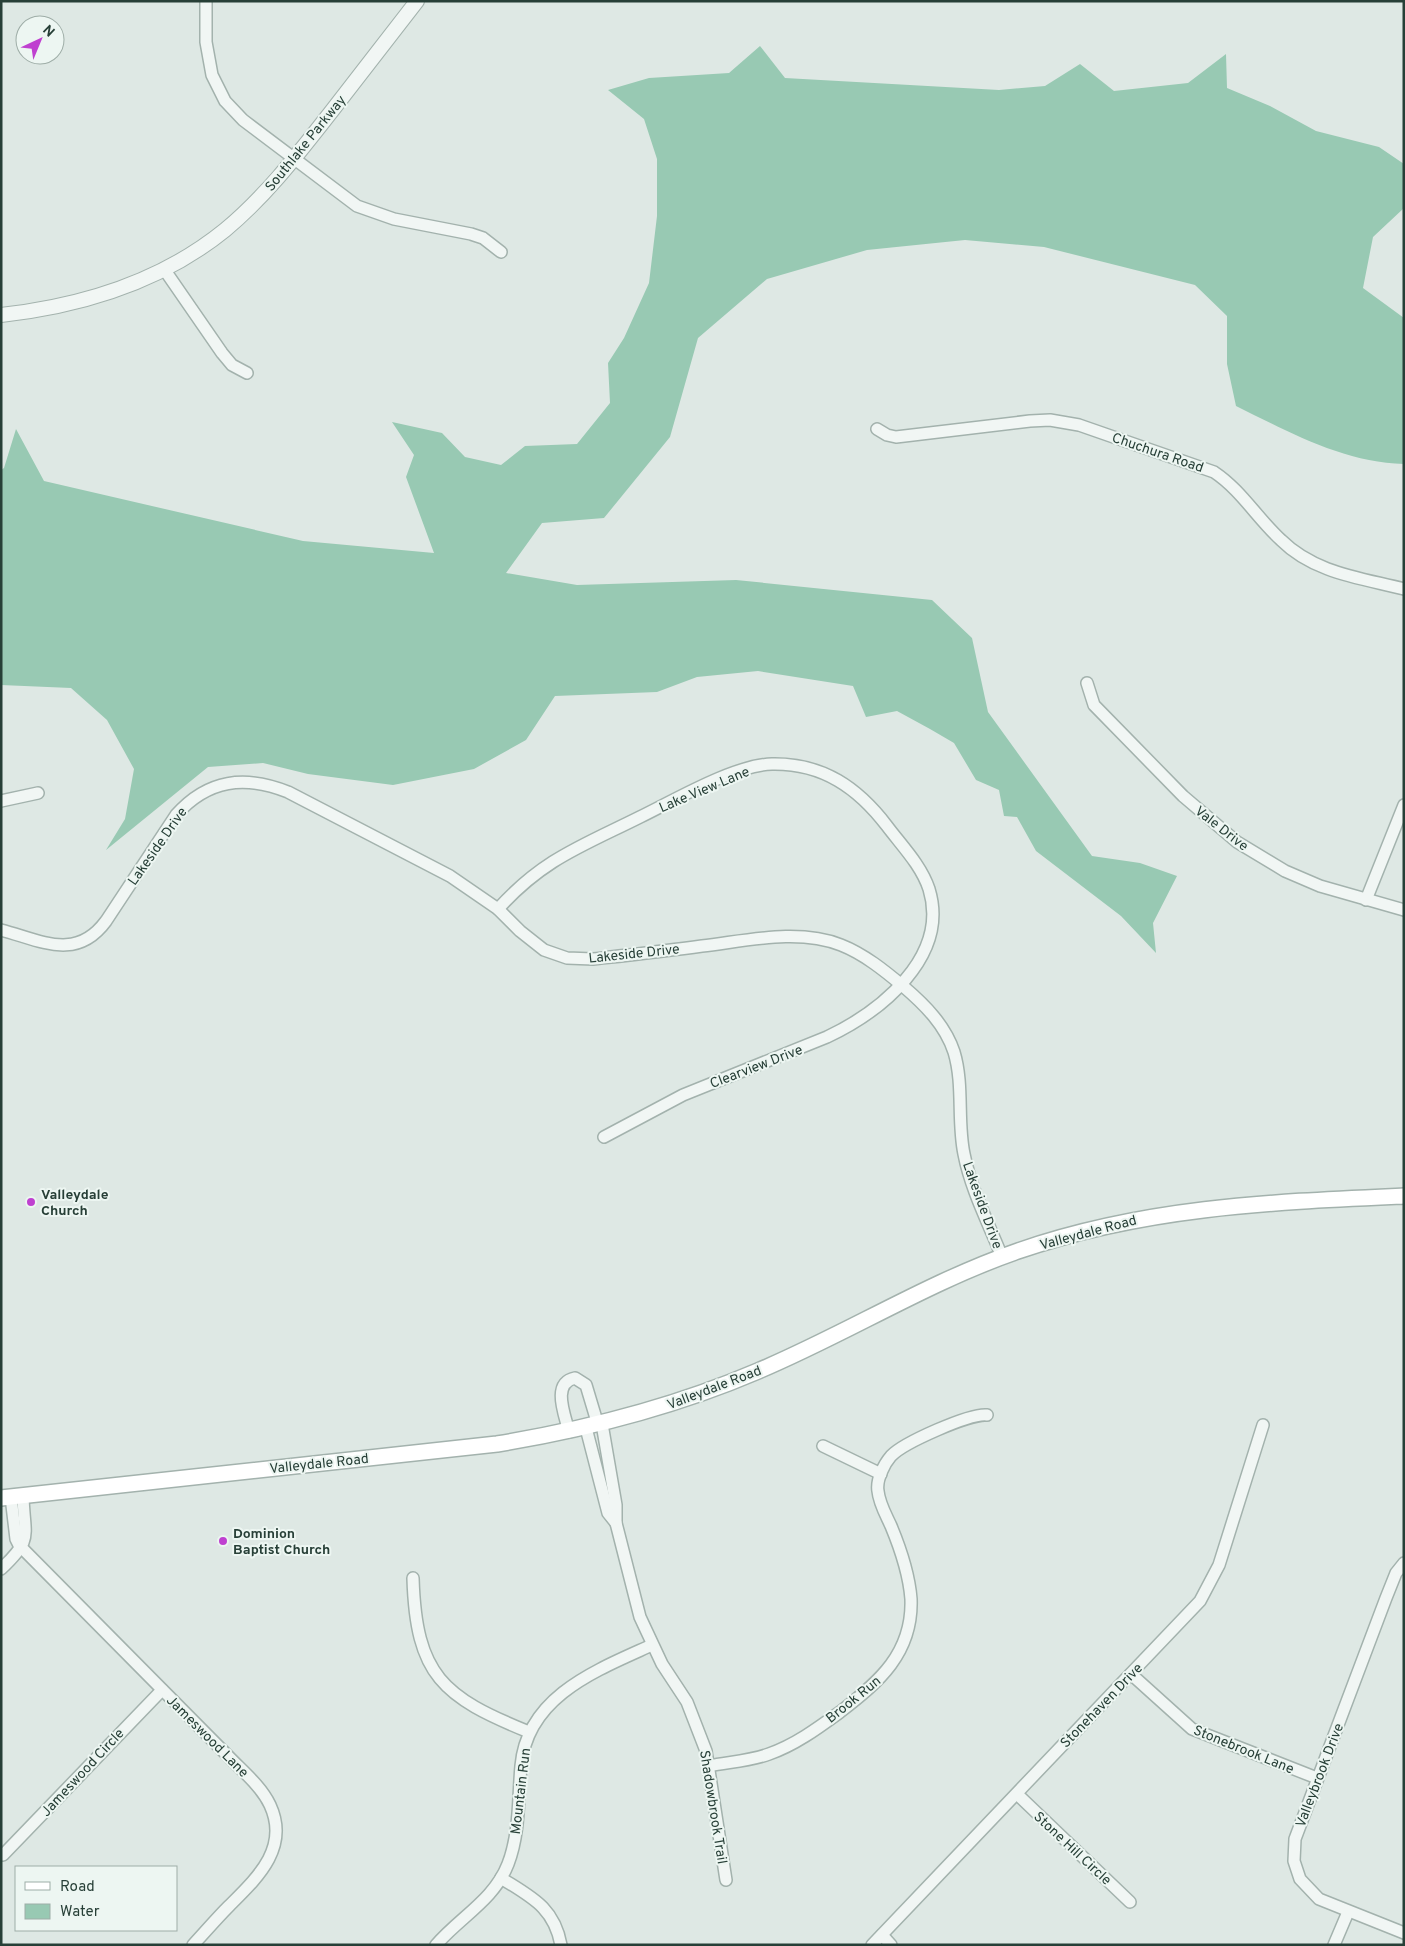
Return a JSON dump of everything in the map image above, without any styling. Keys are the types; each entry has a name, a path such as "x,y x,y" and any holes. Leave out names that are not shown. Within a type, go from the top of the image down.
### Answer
{"main road":[{"name":"Valleydale Road","path":"12,1497 497,1444 569,1432 694,1396 748,1375 899,1302 1002,1257 1075,1233 1176,1212 1308,1200 1404,1196"}],"street":[{"path":"206,1 206,42 212,75 221,94 232,110 344,197 367,210 394,219 471,234 483,238 501,252"},
{"name":"Southlake Parkway","path":"1,315 33,312 97,297 120,289 164,269 223,231 269,189 295,159 417,1"},
{"path":"164,269 222,354 232,365 247,373"},
{"name":"Chuchura Road","path":"877,429 887,435 896,437 1030,421 1050,420 1079,425 1214,472 1239,492 1276,536 1291,549 1329,570 1404,589"},
{"name":"Vale Drive","path":"1087,683 1094,705 1183,796 1237,842 1284,871 1320,886 1404,910"},
{"name":"Lake View Lane","path":"498,909 520,887 557,857 682,796 752,768 773,764 809,769 833,778 858,793 884,822 923,876 933,908 931,934 917,964 900,984"},
{"name":"Lakeside Drive","path":"1,930 53,945 80,942 92,936 106,920 180,811 204,792 239,781 265,783 288,792 444,872 498,909 544,950 567,958 593,959 737,941 808,938 842,946 861,955 900,984 934,1017 954,1052 959,1074 960,1124 964,1155 983,1212 1002,1257"},
{"path":"1,801 38,793"},
{"path":"1366,900 1404,805"},
{"name":"Clearview Drive","path":"604,1137 683,1095 846,1028 871,1011 900,984"},
{"path":"569,1432 560,1390 564,1382 575,1378 586,1386 596,1425 608,1513 616,1523"},
{"path":"823,1446 881,1474 892,1455 904,1447 969,1418 987,1415"},
{"name":"Shadowbrook Trail","path":"596,1425 616,1505 616,1523 640,1617 652,1645 687,1702 706,1751 726,1880"},
{"name":"Stonehaven Drive","path":"872,1945 1192,1610 1210,1586 1219,1565 1263,1426"},
{"name":"Brook Run","path":"709,1766 760,1757 797,1741 870,1688 894,1661 908,1624 911,1599 906,1564 878,1491 881,1474"},
{"name":"Jameswood Lane","path":"12,1497 16,1539 22,1548 256,1785 270,1804 276,1828 275,1845 266,1866 193,1945"},
{"path":"1,1569 22,1548"},
{"name":"Valleybrook Drive","path":"1404,1562 1396,1574 1386,1598 1317,1778 1293,1848 1295,1867 1300,1879 1319,1899 1404,1933"},
{"path":"413,1578 419,1636 436,1675 460,1699 474,1708 530,1732"},
{"name":"Mountain Run","path":"436,1945 486,1898 501,1878 509,1863 514,1842 521,1764 530,1732 551,1702 567,1688 652,1645"},
{"name":"Stonebrook Lane","path":"1131,1674 1192,1729 1317,1778"},
{"name":"Jameswood Circle","path":"3,1855 162,1690"},
{"name":"Stone Hill Circle","path":"1017,1794 1130,1902"},
{"path":"501,1878 543,1906 556,1926 561,1945"},
{"path":"1334,1945 1348,1912"},
{"path":"882,1935 892,1945"}],"water":[{"path":"760,46 785,78 999,90 1045,86 1080,64 1114,91 1188,83 1226,54 1227,88 1270,106 1316,131 1379,147 1404,164 1404,208 1373,237 1363,288 1404,318 1404,464 1360,458 1338,452 1297,436 1236,406 1227,364 1227,316 1195,285 1044,247 965,240 867,250 767,279 698,338 670,437 604,518 542,523 506,573 577,585 736,580 932,600 972,638 988,712 1092,856 1140,863 1177,876 1153,923 1156,953 1121,916 1036,851 1017,817 1004,816 999,790 976,780 954,743 897,711 866,717 853,686 758,671 697,677 657,692 555,696 526,740 474,769 393,785 308,774 263,763 208,767 106,850 125,819 134,769 107,720 71,688 1,685 1,470 4,468 16,429 44,481 303,541 434,553 406,477 414,455 392,422 442,433 465,457 501,465 525,446 577,444 610,403 608,363 624,338 649,283 657,216 657,159 644,119 608,90 649,78 729,73"}],"place":[{"name":"Valleydale Church","path":"31,1202"},
{"name":"Dominion Baptist Church","path":"223,1541"}]}
